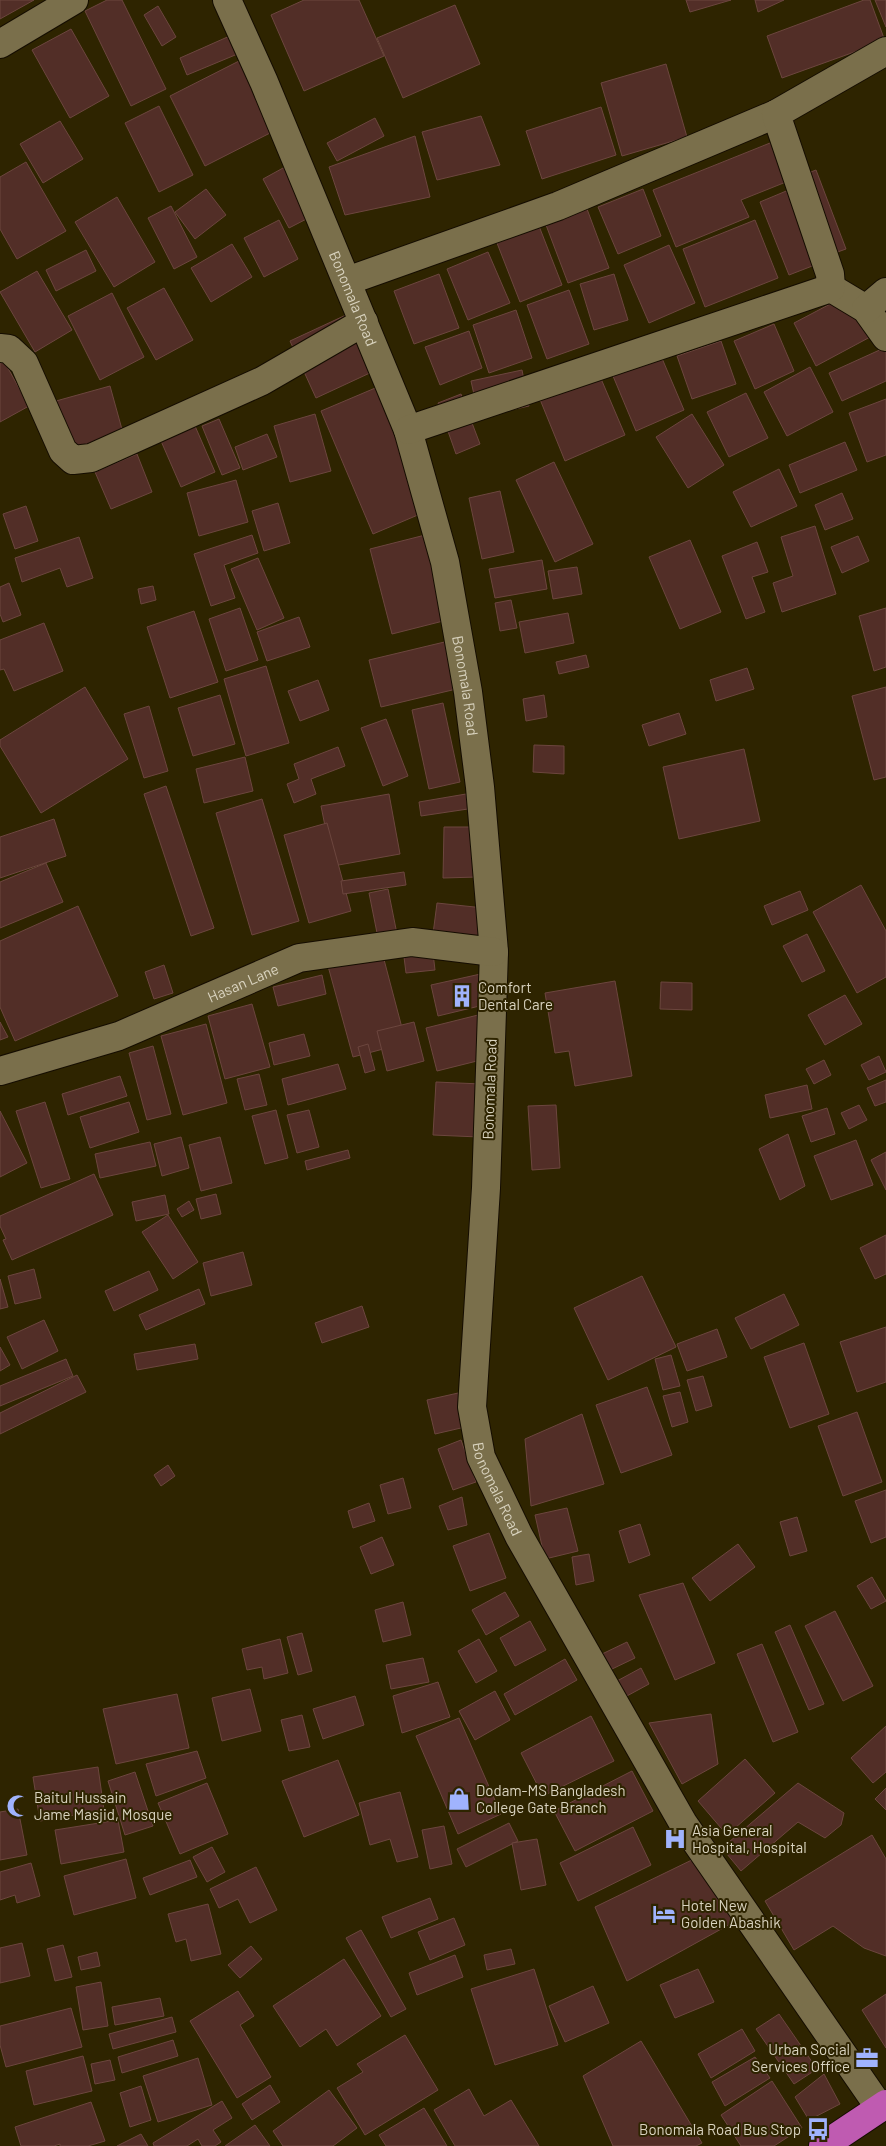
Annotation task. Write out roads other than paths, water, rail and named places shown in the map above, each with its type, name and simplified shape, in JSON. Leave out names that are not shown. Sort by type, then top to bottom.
[{"type":"highway","points":[[823,2146],[883,2106]]},
{"type":"street","points":[[0,44],[74,0]]},
{"type":"street","name":"Bonomala Road","points":[[227,0],[264,82],[408,430],[445,562],[468,692],[480,787],[494,952],[486,1188],[472,1407],[480,1457],[519,1536],[683,1823],[883,2106]]},
{"type":"street","points":[[347,281],[558,206],[776,114],[886,51]]},
{"type":"street","points":[[776,114],[830,274],[831,288]]},
{"type":"street","points":[[408,430],[831,288],[876,300],[886,337]]},
{"type":"street","points":[[0,348],[9,349],[24,363],[63,451],[74,460],[91,458],[262,381],[364,322]]},
{"type":"street","name":"Hasan Lane","points":[[0,1071],[119,1036],[299,958],[412,942],[494,952]]},
{"type":"place","name":"Comfort Dental Care","points":[[462,996]]},
{"type":"place","name":"Dodam-MS Bangladesh College Gate Branch","points":[[459,1799]]},
{"type":"place","name":"Baitul Hussain Jame Masjid, Mosque","points":[[18,1806]]},
{"type":"place","name":"Asia General Hospital, Hospital","points":[[675,1839]]},
{"type":"place","name":"Hotel New Golden Abashik","points":[[664,1914]]},
{"type":"place","name":"Urban Social Services Office","points":[[867,2058]]},
{"type":"place","name":"Bonomala Road Bus Stop","points":[[818,2129]]}]
